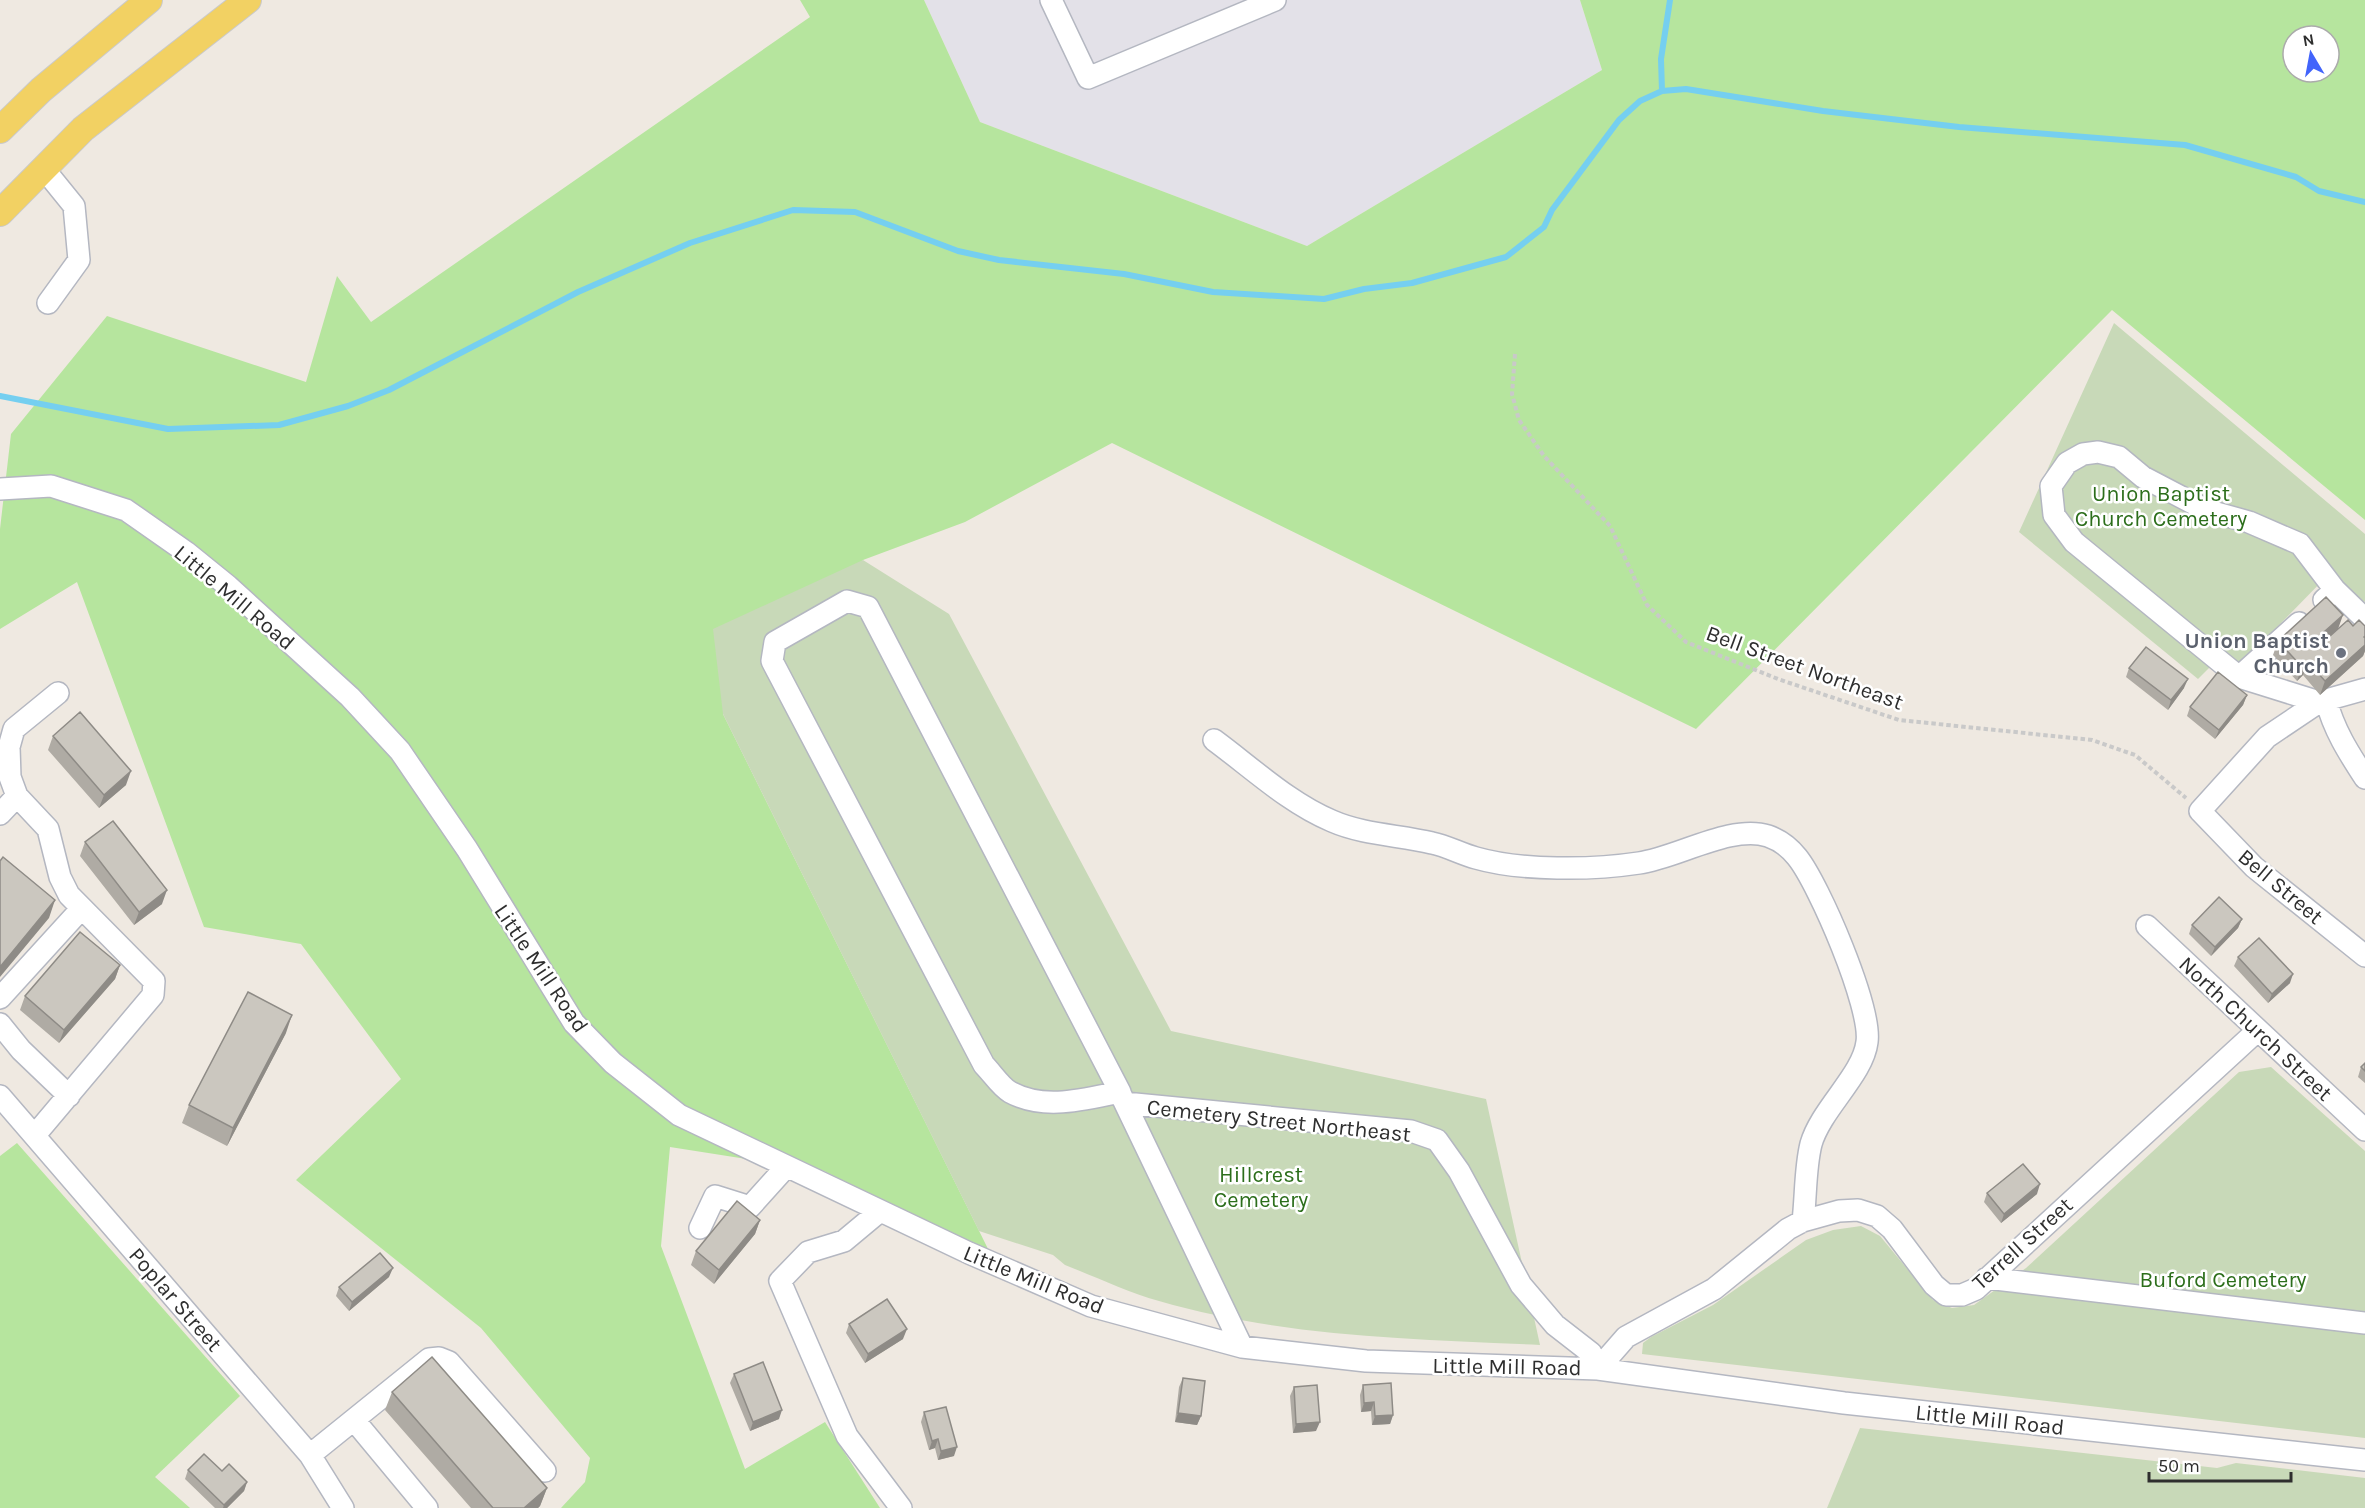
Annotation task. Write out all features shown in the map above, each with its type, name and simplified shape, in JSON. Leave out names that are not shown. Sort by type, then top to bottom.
[{"type":"main road","points":[[0,130],[41,90],[149,0]]},
{"type":"main road","points":[[0,213],[83,129],[248,0]]},
{"type":"street","points":[[1051,0],[1088,78],[1275,0]]},
{"type":"street","points":[[44,169],[74,206],[79,260],[48,303]]},
{"type":"street","points":[[2365,619],[2335,590],[2300,544],[2249,522],[2206,510],[2143,477],[2119,457],[2083,454],[2067,463],[2051,486],[2054,515],[2074,542],[2238,677],[2322,701],[2342,743],[2365,778]]},
{"type":"street","name":"Little Mill Road","points":[[0,489],[51,486],[126,510],[186,552],[228,586],[350,697],[400,750],[467,849],[574,1023],[613,1063],[680,1115],[969,1253],[1091,1306],[1242,1347],[1366,1361],[1598,1369],[1844,1403],[2365,1460]]},
{"type":"street","points":[[2238,677],[2335,590]]},
{"type":"street","name":"Cemetery Street Northeast","points":[[1122,1098],[868,607],[847,601],[775,642],[772,661],[984,1065],[1009,1092],[1036,1101],[1059,1102],[1122,1098],[1411,1131],[1437,1140],[1459,1171],[1521,1285],[1555,1325],[1591,1353],[1598,1369]]},
{"type":"street","points":[[2200,811],[2267,737],[2322,701],[2365,689]]},
{"type":"street","points":[[35,1135],[153,995],[154,981],[69,896],[60,877],[48,829],[17,796],[10,777],[9,747],[14,729],[58,693]]},
{"type":"street","points":[[1215,740],[1302,805],[1333,822],[1368,832],[1434,843],[1476,858],[1546,867],[1637,864],[1745,835],[1766,835],[1783,843],[1797,857],[1809,877],[1845,959],[1864,1008],[1867,1026],[1867,1042],[1861,1062],[1835,1098],[1811,1144],[1803,1221]]},
{"type":"street","points":[[0,814],[17,796]]},
{"type":"street","name":"Bell Street","points":[[2200,811],[2254,867],[2365,956]]},
{"type":"street","points":[[0,998],[82,908]]},
{"type":"street","name":"North Church Street","points":[[2147,926],[2365,1130]]},
{"type":"street","points":[[0,1024],[21,1050],[69,1096]]},
{"type":"street","name":"Terrell Street","points":[[1598,1369],[1626,1337],[1714,1288],[1788,1229],[1803,1221],[1839,1211],[1858,1210],[1877,1216],[1892,1229],[1934,1285],[1946,1295],[1962,1295],[1976,1288],[2257,1031]]},
{"type":"street","name":"Poplar Street","points":[[0,1096],[310,1455],[343,1508]]},
{"type":"street","points":[[1122,1098],[1242,1347]]},
{"type":"street","points":[[700,1227],[715,1196],[750,1207],[786,1167]]},
{"type":"street","points":[[880,1211],[844,1240],[808,1252],[780,1281],[847,1436],[902,1508]]},
{"type":"street","points":[[1987,1278],[2365,1323]]},
{"type":"street","points":[[310,1455],[429,1359],[440,1358],[449,1362],[545,1471]]},
{"type":"street","points":[[354,1419],[427,1508]]},
{"type":"path","name":"Bell Street Northeast","points":[[1515,354],[1512,394],[1519,420],[1544,456],[1610,526],[1647,605],[1686,642],[1778,679],[1899,720],[2092,740],[2134,755],[2200,811]]},
{"type":"shaded area","points":[[924,0],[1580,0],[1602,70],[1307,246],[980,122]]},
{"type":"green space","points":[[800,0],[924,0],[980,122],[1307,246],[1602,70],[1580,0],[2365,0],[2365,520],[2112,310],[1696,729],[1112,443],[965,522],[863,560],[723,714],[992,1257],[824,1171],[670,1147],[661,1246],[745,1469],[825,1422],[880,1508],[561,1508],[585,1482],[590,1458],[481,1328],[296,1180],[401,1079],[301,944],[204,927],[77,582],[0,629],[0,529],[11,434],[107,316],[306,382],[337,276],[371,322],[810,17]]},
{"type":"green space","name":"Union Baptist Church Cemetery","points":[[2114,323],[2365,534],[2365,601],[2362,605],[2329,574],[2240,665],[2223,654],[2198,679],[2019,532]]},
{"type":"green space","name":"Hillcrest Cemetery","points":[[863,560],[949,614],[1171,1031],[1486,1099],[1540,1345],[1348,1334],[1253,1322],[1206,1313],[1135,1293],[1065,1265],[1053,1255],[979,1231],[723,714],[713,629]]},
{"type":"green space","name":"Buford Cemetery","points":[[2271,1067],[2365,1151],[2365,1438],[1642,1354],[1643,1343],[1651,1337],[1713,1305],[1806,1240],[1833,1230],[1861,1226],[1880,1236],[1933,1300],[1952,1308],[1974,1305],[2026,1268],[2239,1072]]},
{"type":"green space","points":[[17,1143],[240,1396],[155,1477],[190,1508],[0,1508],[0,1156]]},
{"type":"green space","points":[[1860,1428],[2217,1468],[2236,1463],[2365,1478],[2365,1508],[1827,1508]]},
{"type":"building","name":"Union Baptist Church","points":[[2326,597],[2343,615],[2315,640],[2320,645],[2348,620],[2353,626],[2359,620],[2365,626],[2365,645],[2325,681],[2308,662],[2302,667],[2278,641]]},
{"type":"building","points":[[2146,647],[2188,679],[2171,700],[2129,668]]},
{"type":"building","points":[[2218,672],[2247,695],[2219,730],[2190,707]]},
{"type":"building","points":[[80,712],[131,771],[104,795],[53,736]]},
{"type":"building","points":[[113,821],[167,890],[139,912],[85,842]]},
{"type":"building","points":[[3,857],[55,900],[0,967],[0,861]]},
{"type":"building","points":[[2219,897],[2242,919],[2215,947],[2192,925]]},
{"type":"building","points":[[80,932],[120,965],[64,1030],[25,996]]},
{"type":"building","points":[[2259,938],[2293,974],[2272,994],[2238,957]]},
{"type":"building","points":[[248,992],[292,1015],[233,1128],[189,1105]]},
{"type":"building","points":[[2023,1164],[2040,1184],[2004,1214],[1987,1193]]},
{"type":"building","points":[[737,1201],[760,1220],[719,1270],[696,1251]]},
{"type":"building","points":[[380,1253],[393,1268],[352,1302],[339,1287]]},
{"type":"building","points":[[887,1299],[907,1329],[868,1354],[849,1324]]},
{"type":"building","points":[[432,1357],[547,1488],[524,1508],[493,1508],[392,1392]]},
{"type":"building","points":[[763,1362],[782,1410],[753,1422],[734,1374]]},
{"type":"building","points":[[1183,1378],[1205,1381],[1201,1416],[1178,1413]]},
{"type":"building","points":[[1391,1383],[1393,1415],[1375,1416],[1374,1402],[1364,1403],[1363,1385]]},
{"type":"building","points":[[1317,1385],[1320,1422],[1296,1424],[1294,1387]]},
{"type":"building","points":[[946,1407],[957,1447],[941,1451],[938,1439],[932,1441],[924,1412]]},
{"type":"building","points":[[204,1454],[222,1471],[229,1464],[247,1482],[224,1505],[188,1470]]},
{"type":"waterway","points":[[1662,91],[1661,59],[1670,0]]},
{"type":"waterway","points":[[0,396],[168,429],[279,425],[348,406],[389,390],[578,292],[690,243],[793,210],[855,212],[958,251],[999,260],[1124,274],[1213,292],[1324,299],[1364,289],[1412,283],[1506,257],[1544,227],[1552,210],[1619,120],[1640,101],[1662,91],[1686,89],[1823,111],[1959,127],[2185,145],[2296,177],[2319,191],[2365,202]]},
{"type":"place","name":"Union Baptist Church","points":[[2341,653]]}]
